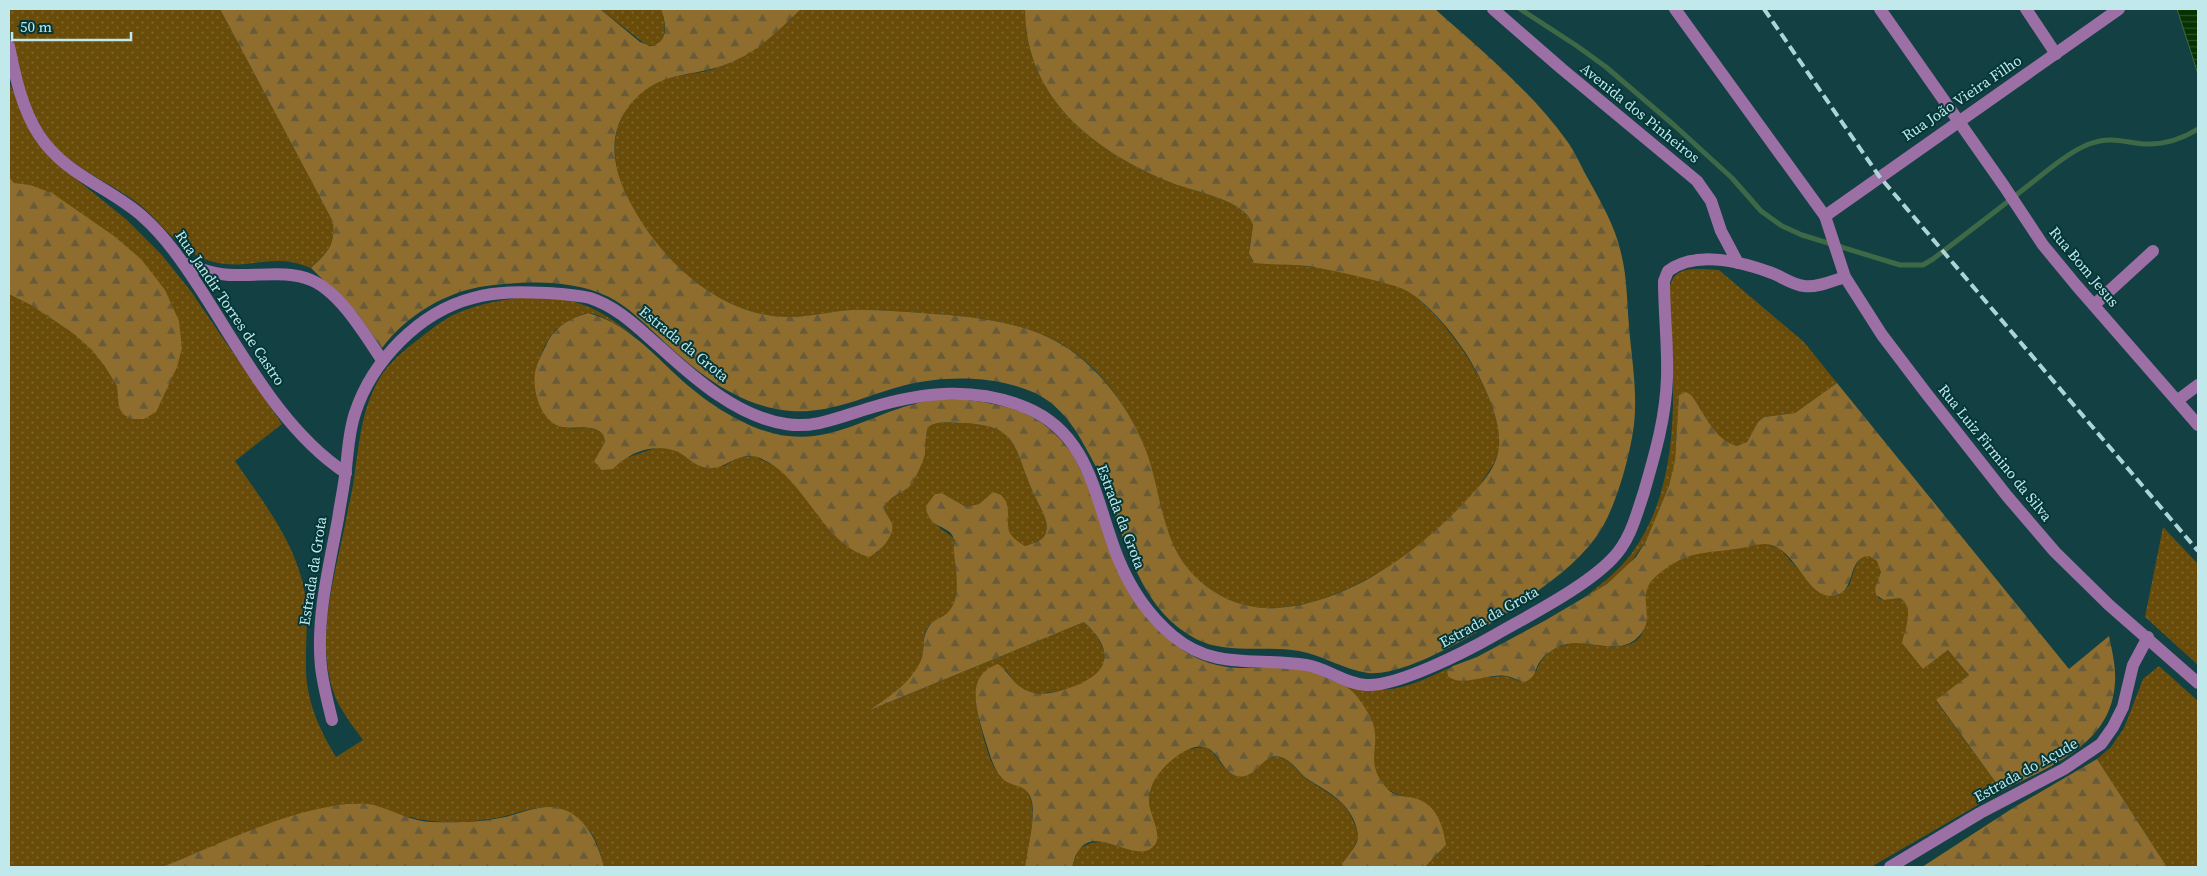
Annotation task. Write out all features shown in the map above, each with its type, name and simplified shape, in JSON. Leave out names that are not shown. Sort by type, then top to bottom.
[{"type":"street","name":"Avenida dos Pinheiros","points":[[1493,9],[1697,181],[1711,201],[1721,231],[1738,263]]},
{"type":"street","name":"Rua Luiz Firmino da Silva","points":[[1675,9],[1826,219],[1843,272],[1898,356],[2007,496],[2082,580],[2198,683]]},
{"type":"street","name":"Rua Bom Jesus","points":[[1880,9],[2060,267],[2198,425]]},
{"type":"street","points":[[2026,9],[2056,54]]},
{"type":"street","name":"Rua João Vieira Filho","points":[[1826,219],[1958,120],[2056,54],[2101,14],[2119,9]]},
{"type":"street","name":"Rua Jandir Torres de Castro","points":[[9,46],[20,93],[39,135],[55,155],[78,174],[141,215],[156,229],[183,263],[283,413],[323,456],[346,473]]},
{"type":"street","points":[[2094,305],[2153,251]]},
{"type":"street","name":"Estrada da Grota","points":[[332,720],[321,670],[321,618],[346,473],[350,428],[357,407],[382,360],[409,334],[453,304],[491,294],[522,292],[590,298],[633,322],[675,361],[716,393],[764,419],[789,425],[809,425],[906,399],[949,392],[986,396],[1025,407],[1059,428],[1075,449],[1096,490],[1109,533],[1129,582],[1138,598],[1159,623],[1178,640],[1198,652],[1215,659],[1311,666],[1356,683],[1377,684],[1431,667],[1489,639],[1584,581],[1610,561],[1619,550],[1634,523],[1657,450],[1662,425],[1667,374],[1664,277],[1672,269],[1690,262],[1712,260],[1738,263]]},
{"type":"street","points":[[183,263],[220,274],[288,276],[310,279],[324,287],[348,312],[382,360]]},
{"type":"street","points":[[1738,263],[1770,272],[1805,286],[1843,272]]},
{"type":"street","points":[[2178,400],[2198,385]]},
{"type":"street","name":"Estrada do Açude","points":[[1890,867],[1980,813],[2064,769],[2102,744],[2123,706],[2134,665],[2148,637]]},
{"type":"shaded area","points":[[9,9],[220,9],[333,222],[333,237],[326,253],[311,268],[284,261],[227,264],[202,258],[183,246],[140,205],[73,162],[52,142],[32,108],[17,67]]},
{"type":"shaded area","points":[[600,9],[661,9],[665,28],[662,40],[659,44],[653,46],[645,44]]},
{"type":"shaded area","points":[[801,9],[1025,9],[1028,41],[1037,70],[1051,95],[1070,118],[1092,138],[1144,170],[1172,183],[1218,198],[1240,209],[1248,216],[1253,225],[1249,250],[1252,261],[1287,264],[1368,277],[1409,292],[1424,304],[1456,341],[1471,363],[1494,410],[1499,432],[1499,451],[1482,482],[1468,500],[1432,535],[1412,551],[1368,579],[1346,590],[1310,603],[1271,608],[1248,606],[1219,595],[1206,586],[1184,563],[1175,550],[1169,536],[1149,460],[1139,435],[1124,407],[1095,370],[1071,350],[1055,340],[1000,322],[943,315],[862,310],[798,317],[763,315],[738,307],[714,295],[692,279],[672,260],[638,218],[621,183],[615,159],[616,135],[619,124],[632,102],[656,83],[679,76],[703,72],[729,63],[767,39]]},
{"type":"shaded area","points":[[2177,9],[2198,9],[2198,74]]},
{"type":"shaded area","points":[[9,82],[21,109],[60,166],[127,220],[161,254],[190,290],[282,424],[235,461],[274,518],[297,564],[306,603],[306,671],[309,694],[320,727],[336,757],[363,740],[338,703],[330,682],[326,636],[332,588],[364,417],[378,381],[402,353],[451,316],[481,305],[515,298],[532,297],[565,300],[596,310],[636,337],[606,319],[586,313],[556,329],[540,357],[536,374],[536,391],[541,407],[550,419],[562,427],[588,428],[600,431],[605,442],[594,461],[623,459],[658,447],[667,447],[700,466],[724,466],[739,457],[754,456],[777,467],[877,553],[892,525],[884,509],[888,501],[906,488],[917,471],[925,453],[928,427],[944,422],[981,425],[995,428],[1005,434],[1012,442],[1045,517],[1047,527],[1045,535],[1038,541],[1025,546],[1015,540],[1008,531],[1005,501],[993,492],[979,504],[966,507],[942,493],[935,494],[937,526],[954,538],[957,577],[956,597],[953,606],[947,613],[927,629],[924,636],[922,656],[915,672],[909,680],[873,709],[1084,622],[1088,626],[1103,648],[1105,660],[1100,672],[1083,683],[1072,688],[1049,693],[1031,692],[1019,686],[1006,670],[982,673],[977,687],[976,698],[979,718],[994,767],[1008,781],[1026,789],[1030,798],[1033,817],[1025,867],[604,867],[595,839],[585,825],[570,815],[545,807],[501,817],[467,822],[432,821],[410,817],[253,830],[162,867],[9,867]]},
{"type":"shaded area","points":[[1690,269],[1719,270],[1804,342],[1837,383],[1795,413],[1764,417],[1758,422],[1747,442],[1737,446],[1723,440],[1718,435],[1693,400],[1684,393],[1679,395],[1675,461],[1669,486],[1646,541],[1627,567],[1607,584],[1584,598],[1613,574],[1629,557],[1647,528],[1660,496],[1668,463],[1672,429],[1673,394],[1669,291],[1673,279],[1680,272]]},
{"type":"shaded area","points":[[2163,527],[2198,564],[2198,665],[2145,617]]},
{"type":"shaded area","points":[[1758,544],[1768,544],[1780,549],[1812,585],[1839,595],[1848,587],[1859,560],[1868,556],[1876,559],[1881,570],[1875,588],[1878,598],[1884,600],[1900,598],[1906,603],[1923,669],[1948,650],[1969,675],[1936,701],[2002,791],[1871,867],[1726,867],[1708,865],[1697,867],[1425,867],[1446,845],[1416,799],[1399,795],[1381,782],[1374,767],[1373,730],[1368,715],[1355,695],[1344,685],[1372,690],[1398,688],[1423,680],[1449,668],[1447,671],[1455,680],[1505,676],[1519,681],[1536,672],[1546,656],[1551,651],[1560,647],[1569,644],[1622,646],[1634,642],[1641,636],[1644,628],[1646,618],[1645,598],[1649,583],[1668,565],[1684,557],[1701,552],[1736,549]]},
{"type":"shaded area","points":[[2159,666],[2198,701],[2198,867],[2167,867],[2097,759],[2111,747],[2124,728],[2143,679]]},
{"type":"shaded area","points":[[1205,747],[1214,754],[1224,768],[1238,776],[1248,774],[1272,757],[1283,758],[1291,763],[1304,777],[1341,802],[1350,815],[1358,834],[1356,844],[1342,864],[1343,867],[1072,867],[1079,848],[1091,843],[1100,842],[1154,847],[1156,836],[1149,802],[1152,786],[1156,778],[1167,763],[1181,752]]},
{"type":"green space","points":[[220,9],[600,9],[640,42],[650,46],[661,41],[664,36],[665,26],[661,9],[801,9],[771,37],[747,54],[722,66],[665,80],[639,95],[627,109],[617,129],[615,140],[614,151],[618,173],[638,217],[654,239],[671,260],[713,294],[737,306],[763,314],[797,317],[844,311],[879,310],[963,316],[1023,328],[1060,344],[1088,364],[1108,385],[1133,422],[1149,459],[1169,534],[1184,564],[1208,588],[1222,596],[1254,607],[1271,608],[1298,605],[1325,598],[1351,588],[1400,559],[1444,523],[1479,487],[1489,474],[1496,460],[1499,441],[1498,428],[1490,401],[1478,374],[1465,352],[1429,308],[1412,294],[1394,286],[1325,269],[1300,265],[1254,263],[1249,253],[1253,225],[1248,216],[1240,209],[1218,198],[1172,183],[1144,170],[1092,138],[1070,118],[1051,95],[1037,70],[1028,41],[1025,9],[1435,9],[1522,88],[1553,123],[1575,154],[1615,233],[1626,280],[1635,399],[1632,439],[1623,476],[1611,511],[1596,537],[1579,557],[1560,574],[1504,615],[1467,638],[1425,659],[1385,672],[1368,673],[1350,669],[1299,651],[1221,647],[1208,644],[1196,639],[1177,626],[1161,611],[1138,574],[1101,477],[1079,436],[1060,411],[1048,401],[1020,387],[986,380],[935,380],[902,386],[820,410],[791,411],[772,408],[753,403],[718,385],[687,362],[635,315],[609,297],[580,287],[549,283],[517,283],[486,286],[456,294],[415,315],[382,348],[357,313],[311,268],[329,248],[333,237],[333,222]]},
{"type":"green space","points":[[9,177],[14,183],[30,185],[52,193],[114,236],[141,259],[165,290],[179,321],[182,348],[177,367],[156,412],[144,419],[132,419],[124,415],[119,408],[117,386],[92,350],[73,333],[31,305],[9,294]]},
{"type":"green space","points":[[588,313],[613,323],[635,337],[685,383],[712,404],[742,421],[773,433],[805,437],[822,435],[854,426],[918,403],[946,399],[974,401],[1006,407],[1029,415],[1039,421],[1065,444],[1073,455],[1159,630],[1186,652],[1209,663],[1238,668],[1283,667],[1304,669],[1349,689],[1362,703],[1373,723],[1375,735],[1374,762],[1379,777],[1390,791],[1422,801],[1433,810],[1443,830],[1446,845],[1425,867],[1343,867],[1342,864],[1357,842],[1358,834],[1352,815],[1330,793],[1305,777],[1292,764],[1280,757],[1268,759],[1249,775],[1237,776],[1225,768],[1211,750],[1204,747],[1196,747],[1185,751],[1166,765],[1152,785],[1149,806],[1157,831],[1156,842],[1153,847],[1145,851],[1136,851],[1095,841],[1086,843],[1079,850],[1072,867],[1025,867],[1031,831],[1032,803],[1025,789],[1005,781],[993,764],[978,716],[976,705],[977,685],[980,676],[987,669],[998,664],[1023,689],[1037,693],[1061,690],[1091,678],[1104,663],[1104,654],[1102,644],[1084,622],[870,710],[885,700],[912,676],[921,660],[929,626],[947,613],[955,600],[957,584],[954,539],[952,534],[934,523],[927,514],[926,506],[935,494],[942,493],[966,507],[979,504],[993,492],[1001,495],[1006,501],[1009,531],[1017,540],[1025,546],[1038,541],[1045,535],[1047,527],[1045,517],[1012,442],[1005,434],[995,428],[981,425],[944,422],[928,427],[925,454],[916,476],[909,487],[893,497],[884,509],[892,524],[889,539],[877,552],[869,557],[853,550],[840,540],[782,472],[757,457],[748,456],[725,465],[709,468],[697,465],[678,452],[660,448],[643,450],[619,463],[613,469],[601,470],[594,461],[605,442],[600,431],[588,428],[562,427],[549,420],[540,406],[534,381],[536,369],[551,335],[565,323]]},
{"type":"green space","points":[[1837,383],[2069,669],[2109,636],[2115,676],[2111,704],[2103,722],[2091,738],[2075,751],[2002,791],[1936,700],[1969,675],[1948,650],[1923,669],[1902,643],[1908,619],[1905,602],[1900,598],[1884,600],[1876,595],[1875,588],[1881,572],[1877,561],[1869,556],[1862,558],[1857,563],[1845,590],[1831,596],[1822,594],[1814,588],[1784,553],[1775,547],[1765,544],[1689,556],[1661,572],[1649,584],[1646,596],[1647,620],[1642,632],[1630,643],[1622,646],[1576,643],[1561,646],[1544,656],[1532,677],[1525,682],[1506,676],[1460,681],[1448,676],[1447,670],[1453,666],[1477,657],[1546,620],[1607,584],[1636,557],[1646,541],[1669,486],[1675,460],[1679,395],[1686,392],[1691,395],[1716,432],[1729,443],[1737,446],[1747,442],[1758,422],[1764,417],[1795,413]]},
{"type":"green space","points":[[2097,759],[2167,867],[1922,867],[2013,808]]},
{"type":"green space","points":[[347,804],[374,805],[417,820],[441,822],[487,820],[546,807],[558,808],[569,812],[586,826],[597,845],[604,867],[162,867],[276,821],[323,808]]},
{"type":"waterway","points":[[1520,9],[1606,67],[1732,178],[1761,211],[1782,226],[1802,235],[1900,265],[1923,265],[1933,259],[2053,166],[2080,148],[2104,140],[2144,144],[2166,142],[2186,136],[2198,129]]},
{"type":"railway","points":[[1764,9],[1879,176],[2198,551]]}]
